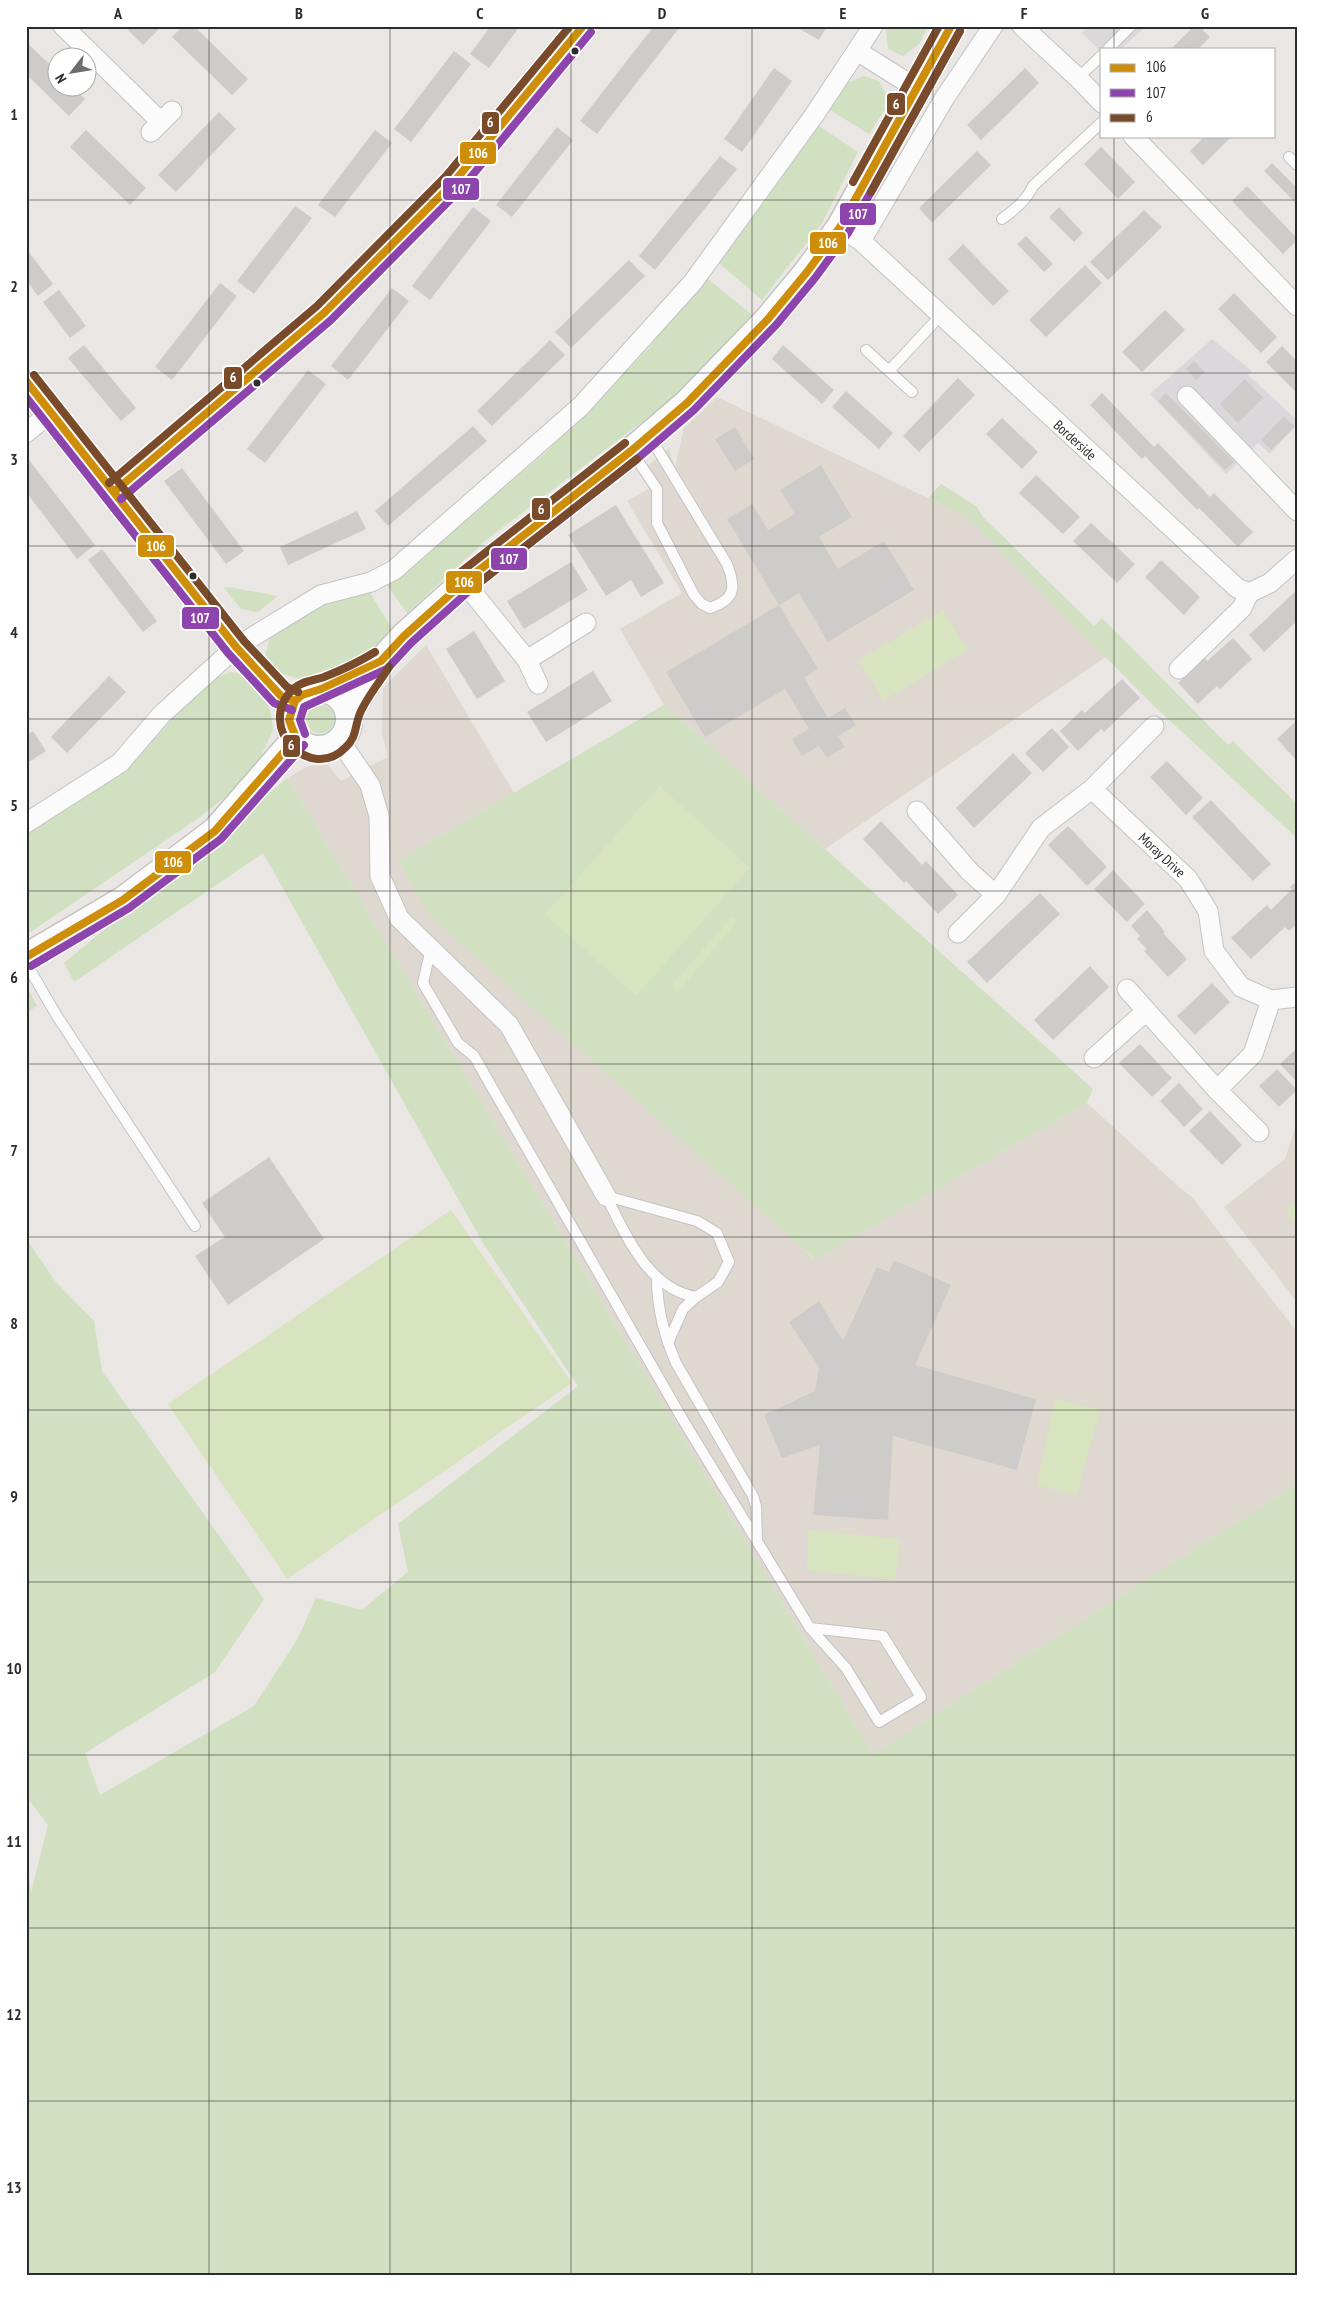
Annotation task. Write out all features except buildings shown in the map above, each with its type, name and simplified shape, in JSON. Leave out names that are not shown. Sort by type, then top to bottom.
[{"type":"street","points":[[63,26],[161,122]]},
{"type":"street","points":[[114,491],[324,313],[453,183],[583,26]]},
{"type":"street","points":[[26,823],[120,763],[161,715],[236,647],[320,595],[371,582],[394,570],[581,406],[693,282],[815,114],[873,26]]},
{"type":"street","points":[[850,234],[916,88],[951,26]]},
{"type":"street","points":[[349,713],[381,661],[404,636],[464,582],[640,444],[687,403],[768,319],[807,272],[850,234],[944,100],[993,26]]},
{"type":"street","points":[[1022,26],[1078,78],[1100,102]]},
{"type":"street","points":[[857,51],[916,88]]},
{"type":"street","points":[[1135,138],[1295,300]]},
{"type":"street","name":"Borderside","points":[[850,234],[941,315],[1237,588],[1249,593]]},
{"type":"street","points":[[26,381],[236,647],[281,696],[295,702]]},
{"type":"street","points":[[1187,396],[1297,511]]},
{"type":"street","points":[[26,433],[50,413]]},
{"type":"street","points":[[1179,669],[1242,608],[1249,593],[1270,583],[1297,559]]},
{"type":"street","points":[[464,582],[527,660],[538,684]]},
{"type":"street","points":[[527,660],[586,623]]},
{"type":"street","points":[[321,689],[339,696],[349,713],[349,723],[340,741],[323,749],[313,748],[296,738],[290,720],[295,702],[302,695],[321,689],[381,661]]},
{"type":"street","points":[[958,933],[996,895],[1041,828],[1092,789],[1154,726]]},
{"type":"street","points":[[26,957],[123,900],[215,831],[296,738]]},
{"type":"street","points":[[340,741],[370,785],[379,816],[380,876],[399,918],[509,1024],[606,1196]]},
{"type":"street","name":"Moray Drive","points":[[1092,789],[1188,879],[1208,911],[1214,951],[1241,987],[1271,1000]]},
{"type":"street","points":[[917,811],[970,872],[996,895]]},
{"type":"street","points":[[1127,989],[1217,1090],[1259,1132]]},
{"type":"street","points":[[1217,1090],[1253,1054],[1271,1000],[1297,997]]},
{"type":"street","points":[[1094,1058],[1146,1011]]},
{"type":"lane","points":[[1109,48],[1131,26]]},
{"type":"lane","points":[[1078,78],[1100,57]]},
{"type":"lane","points":[[1002,219],[1020,206],[1028,197],[1033,186],[1100,124]]},
{"type":"lane","points":[[1289,157],[1297,165]]},
{"type":"lane","points":[[889,371],[941,315]]},
{"type":"lane","points":[[866,350],[912,392]]},
{"type":"lane","points":[[640,444],[727,564],[734,581],[732,592],[721,604],[710,608],[702,604],[694,595],[657,523],[657,489],[640,444]]},
{"type":"lane","points":[[431,948],[423,983],[458,1043],[474,1056],[683,1420],[810,1628],[846,1668],[878,1722],[921,1697],[883,1636],[810,1628]]},
{"type":"lane","points":[[26,963],[57,1016],[195,1226]]},
{"type":"lane","points":[[606,1196],[629,1241],[658,1279],[682,1294],[696,1296]]},
{"type":"lane","points":[[606,1196],[697,1221],[717,1233],[729,1262],[718,1282],[696,1296],[683,1309],[668,1343]]},
{"type":"lane","points":[[658,1279],[657,1300],[668,1343],[676,1363],[753,1496],[756,1506],[757,1542]]},
{"type":"shaded area","points":[[1089,26],[1146,26],[1122,48],[1100,48],[1100,51],[1082,33]]},
{"type":"shaded area","points":[[1212,339],[1252,371],[1248,375],[1297,420],[1297,424],[1270,454],[1258,443],[1226,474],[1150,394]]},
{"type":"shaded area","points":[[717,397],[967,517],[1107,656],[825,849],[664,705],[620,629],[682,593],[627,501],[654,486],[657,479],[650,471],[643,469],[669,449],[675,467],[684,428]]},
{"type":"shaded area","points":[[426,645],[514,793],[399,860],[814,1259],[1087,1103],[1192,1197],[1297,1332],[1297,1484],[873,1754],[287,778],[308,766],[328,765],[341,781],[388,757],[382,733],[383,688]]},
{"type":"shaded area","points":[[1297,1123],[1297,1302],[1224,1207],[1285,1159]]},
{"type":"green space","points":[[889,26],[928,26],[919,44],[903,56],[888,49],[886,31]]},
{"type":"green space","points":[[864,76],[879,81],[890,102],[869,134],[830,110],[846,83]]},
{"type":"green space","points":[[819,126],[858,152],[822,223],[762,300],[719,263]]},
{"type":"green space","points":[[707,278],[752,315],[680,393],[486,540],[407,613],[387,585],[546,452],[646,351]]},
{"type":"green space","points":[[941,484],[976,506],[983,517],[1094,626],[1102,618],[1228,745],[1233,741],[1297,804],[1297,838],[1153,705],[967,517],[928,498]]},
{"type":"green space","points":[[229,587],[278,596],[258,612],[241,609],[224,588]]},
{"type":"green space","points":[[370,593],[394,632],[369,655],[335,672],[300,679],[274,671],[265,656],[270,637],[299,615],[326,603]]},
{"type":"green space","points":[[943,610],[967,650],[883,701],[859,660]]},
{"type":"green space","points":[[231,672],[245,675],[269,704],[273,730],[252,775],[200,817],[26,935],[26,834],[126,771],[174,717],[214,679]]},
{"type":"green space","points":[[320,705],[330,709],[334,719],[330,729],[320,733],[310,729],[306,719],[310,709]]},
{"type":"green space","points":[[664,705],[1093,1089],[1087,1103],[815,1259],[428,914],[399,860]]},
{"type":"green space","points":[[287,778],[873,1754],[1297,1484],[1297,2275],[26,2275],[26,1850],[31,1893],[48,1825],[26,1796],[26,1238],[55,1281],[94,1321],[102,1371],[264,1599],[215,1672],[85,1753],[100,1795],[254,1706],[297,1640],[316,1598],[362,1610],[408,1572],[398,1524],[578,1386],[483,1243],[263,853],[74,982],[64,963]]},
{"type":"green space","points":[[660,786],[750,868],[636,996],[545,914]]},
{"type":"green space","points":[[731,917],[737,922],[678,992],[671,986]]},
{"type":"green space","points":[[26,985],[37,1006],[26,1013]]},
{"type":"green space","points":[[1297,1202],[1297,1224],[1286,1210]]},
{"type":"green space","points":[[451,1210],[572,1383],[287,1579],[168,1404]]},
{"type":"green space","points":[[1055,1399],[1100,1409],[1077,1495],[1037,1485]]},
{"type":"green space","points":[[808,1530],[900,1539],[895,1580],[807,1570]]},
{"type":"transit line","name":"6","points":[[109,483],[317,306],[446,176],[570,26]]},
{"type":"transit line","name":"106","points":[[115,491],[324,313],[453,183],[583,26]]},
{"type":"transit line","name":"6","points":[[853,182],[939,26]]},
{"type":"transit line","name":"106","points":[[296,738],[289,720],[295,701],[302,695],[321,689],[381,661],[404,636],[464,582],[631,451],[687,403],[768,319],[807,272],[840,227],[951,26]]},
{"type":"transit line","name":"107","points":[[305,734],[300,720],[304,707],[387,669],[411,643],[470,590],[637,459],[694,410],[776,325],[815,278],[848,233],[960,31]]},
{"type":"transit line","name":"6","points":[[871,192],[960,31]]},
{"type":"transit line","name":"107","points":[[121,499],[331,320],[461,189],[591,32]]},
{"type":"transit line","name":"6","points":[[34,375],[244,641],[287,687],[298,692]]},
{"type":"transit line","name":"106","points":[[26,381],[236,647],[281,696],[295,701]]},
{"type":"transit line","name":"107","points":[[26,397],[228,653],[274,703],[292,710]]},
{"type":"transit line","name":"6","points":[[457,575],[625,443]]},
{"type":"transit line","name":"6","points":[[470,590],[637,459]]},
{"type":"transit line","name":"6","points":[[375,652],[344,669],[303,683],[293,689],[283,704],[280,719],[283,734],[292,746],[304,755],[317,759],[332,757],[346,747],[353,736],[365,704],[389,667]]},
{"type":"transit line","name":"106","points":[[26,957],[123,900],[215,831],[296,738]]},
{"type":"transit line","name":"107","points":[[31,966],[129,908],[221,839],[304,745]]}]
